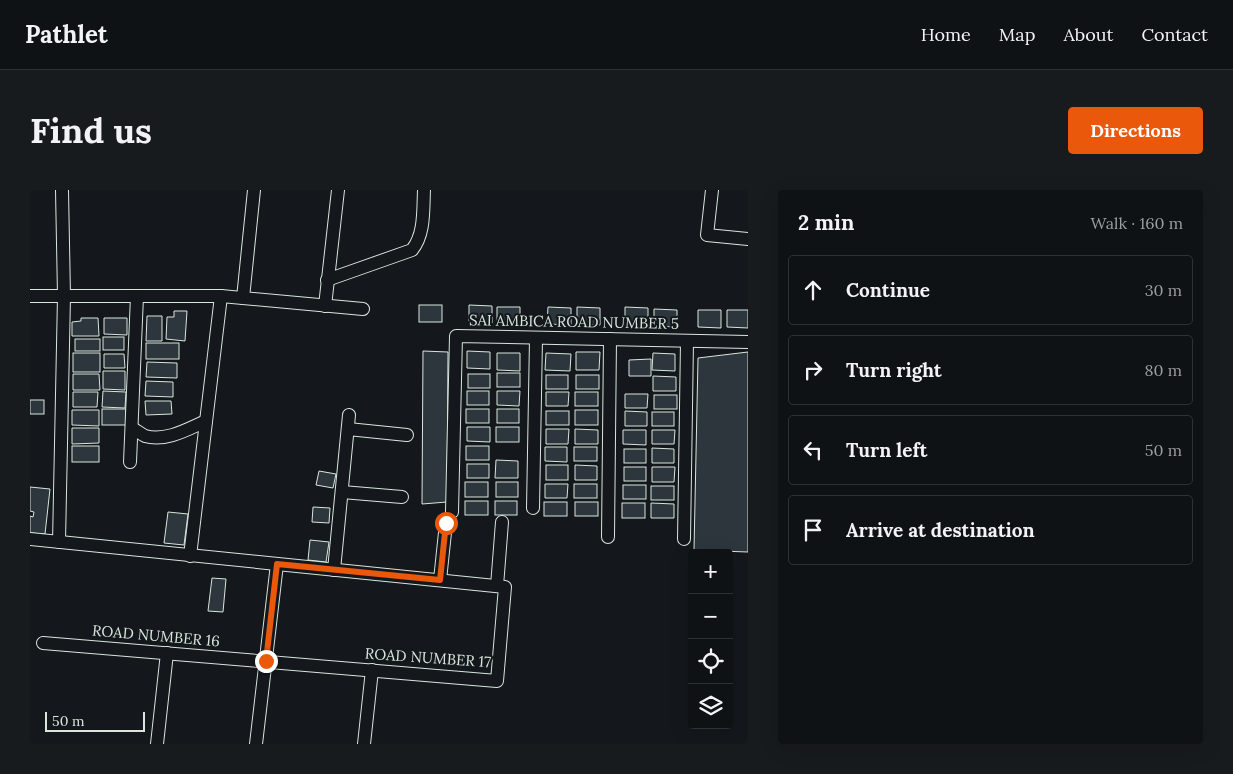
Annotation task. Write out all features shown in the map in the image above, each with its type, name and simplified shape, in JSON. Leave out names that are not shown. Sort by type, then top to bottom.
[{"type":"street","points":[[59,542],[64,296],[62,190]]},
{"type":"street","points":[[243,298],[254,190]]},
{"type":"street","points":[[325,306],[338,190]]},
{"type":"street","points":[[328,280],[412,250],[417,244],[421,230],[424,190]]},
{"type":"street","points":[[712,190],[707,234],[748,239]]},
{"type":"street","points":[[30,296],[221,296],[364,309]]},
{"type":"street","points":[[130,462],[137,296]]},
{"type":"street","points":[[190,556],[221,296]]},
{"type":"street","name":"SAI AMBICA ROAD NUMBER 5","points":[[440,580],[449,517],[456,336],[748,342]]},
{"type":"street","points":[[534,508],[536,338]]},
{"type":"street","points":[[608,537],[610,339]]},
{"type":"street","points":[[684,539],[687,341]]},
{"type":"street","points":[[334,570],[349,415]]},
{"type":"street","points":[[132,428],[145,436],[161,438],[178,434],[206,421]]},
{"type":"street","points":[[348,429],[407,435]]},
{"type":"street","points":[[342,492],[402,497]]},
{"type":"street","points":[[30,539],[501,586],[502,522]]},
{"type":"street","points":[[256,744],[277,564]]},
{"type":"street","name":"ROAD NUMBER 17","points":[[266,661],[497,681],[501,586]]},
{"type":"street","name":"ROAD NUMBER 16","points":[[43,643],[266,661]]},
{"type":"street","points":[[157,744],[167,653]]},
{"type":"street","points":[[364,744],[372,670]]},
{"type":"building","points":[[419,305],[442,305],[442,322],[419,322]]},
{"type":"building","points":[[469,305],[492,306],[492,323],[469,323]]},
{"type":"building","points":[[497,307],[520,307],[520,325],[497,324]]},
{"type":"building","points":[[548,307],[571,308],[571,325],[547,324]]},
{"type":"building","points":[[577,307],[600,308],[600,325],[577,324]]},
{"type":"building","points":[[625,307],[648,308],[648,325],[625,325]]},
{"type":"building","points":[[654,309],[677,310],[677,327],[654,326]]},
{"type":"building","points":[[698,310],[721,310],[721,328],[698,327]]},
{"type":"building","points":[[727,310],[748,310],[748,328],[727,327]]},
{"type":"building","points":[[174,311],[187,311],[185,341],[166,339],[167,317],[174,317]]},
{"type":"building","points":[[147,316],[162,316],[162,341],[146,341]]},
{"type":"building","points":[[81,318],[98,318],[99,336],[72,336],[72,322],[81,321]]},
{"type":"building","points":[[104,318],[127,318],[127,335],[104,334]]},
{"type":"building","points":[[103,337],[124,337],[124,350],[103,350]]},
{"type":"building","points":[[75,339],[100,339],[100,351],[75,351]]},
{"type":"building","points":[[146,343],[179,343],[179,359],[146,359]]},
{"type":"building","points":[[423,351],[448,352],[447,502],[422,504]]},
{"type":"building","points":[[467,351],[490,352],[490,369],[467,368]]},
{"type":"building","points":[[576,352],[600,352],[599,370],[576,370]]},
{"type":"building","points":[[748,352],[748,552],[733,551],[733,549],[694,549],[698,358]]},
{"type":"building","points":[[73,353],[100,353],[100,372],[73,372]]},
{"type":"building","points":[[497,353],[520,353],[520,371],[497,370]]},
{"type":"building","points":[[546,353],[571,354],[570,371],[545,370]]},
{"type":"building","points":[[653,353],[675,354],[675,371],[652,370]]},
{"type":"building","points":[[104,354],[124,354],[125,368],[104,368]]},
{"type":"building","points":[[651,359],[651,376],[629,376],[629,360]]},
{"type":"building","points":[[147,362],[177,363],[177,378],[146,377]]},
{"type":"building","points":[[103,371],[125,371],[125,390],[103,389]]},
{"type":"building","points":[[497,373],[520,373],[520,387],[497,387]]},
{"type":"building","points":[[73,374],[99,374],[100,390],[73,390]]},
{"type":"building","points":[[468,374],[490,374],[490,388],[468,388]]},
{"type":"building","points":[[546,375],[568,375],[568,389],[546,389]]},
{"type":"building","points":[[576,375],[599,375],[599,389],[576,389]]},
{"type":"building","points":[[653,376],[676,377],[676,391],[653,391]]},
{"type":"building","points":[[146,381],[173,382],[173,397],[145,396]]},
{"type":"building","points":[[103,391],[126,392],[125,408],[102,407]]},
{"type":"building","points":[[467,391],[489,391],[489,405],[467,405]]},
{"type":"building","points":[[497,391],[520,391],[519,406],[497,405]]},
{"type":"building","points":[[73,392],[98,392],[97,407],[73,407]]},
{"type":"building","points":[[546,392],[569,392],[568,406],[546,406]]},
{"type":"building","points":[[575,392],[598,392],[598,406],[575,406]]},
{"type":"building","points":[[625,394],[648,394],[647,408],[625,408]]},
{"type":"building","points":[[654,395],[677,395],[677,409],[654,409]]},
{"type":"building","points":[[30,400],[44,400],[44,414],[30,414]]},
{"type":"building","points":[[145,401],[171,401],[172,414],[146,415]]},
{"type":"building","points":[[102,409],[126,409],[126,425],[102,425]]},
{"type":"building","points":[[466,409],[489,409],[489,423],[466,423]]},
{"type":"building","points":[[497,409],[519,409],[519,423],[497,423]]},
{"type":"building","points":[[72,410],[99,410],[99,426],[72,425]]},
{"type":"building","points":[[575,410],[598,410],[598,425],[575,425]]},
{"type":"building","points":[[546,411],[569,411],[569,425],[546,425]]},
{"type":"building","points":[[625,411],[647,412],[647,426],[625,426]]},
{"type":"building","points":[[652,412],[674,412],[674,426],[652,426]]},
{"type":"building","points":[[467,427],[490,427],[490,442],[467,441]]},
{"type":"building","points":[[496,427],[519,427],[519,442],[496,442]]},
{"type":"building","points":[[72,428],[99,428],[99,443],[72,444]]},
{"type":"building","points":[[546,429],[569,429],[568,444],[546,444]]},
{"type":"building","points":[[575,429],[598,430],[598,444],[575,444]]},
{"type":"building","points":[[623,430],[646,430],[646,445],[623,444]]},
{"type":"building","points":[[652,430],[675,430],[674,444],[652,444]]},
{"type":"building","points":[[72,446],[99,446],[99,462],[72,462]]},
{"type":"building","points":[[466,446],[489,446],[489,460],[466,460]]},
{"type":"building","points":[[545,447],[567,447],[567,462],[545,461]]},
{"type":"building","points":[[574,447],[597,447],[597,461],[574,461]]},
{"type":"building","points":[[652,448],[674,449],[674,463],[652,463]]},
{"type":"building","points":[[624,449],[646,449],[646,463],[624,463]]},
{"type":"building","points":[[496,460],[518,461],[518,478],[495,478]]},
{"type":"building","points":[[467,464],[489,464],[489,478],[467,478]]},
{"type":"building","points":[[546,465],[568,465],[568,480],[546,480]]},
{"type":"building","points":[[575,465],[597,466],[597,480],[575,480]]},
{"type":"building","points":[[624,467],[646,467],[646,481],[624,481]]},
{"type":"building","points":[[652,467],[675,467],[674,482],[652,482]]},
{"type":"building","points":[[319,471],[336,474],[333,488],[316,485]]},
{"type":"building","points":[[465,482],[488,482],[488,497],[465,497]]},
{"type":"building","points":[[496,482],[518,482],[518,497],[496,497]]},
{"type":"building","points":[[545,484],[568,484],[567,498],[545,498]]},
{"type":"building","points":[[574,484],[597,484],[597,498],[574,498]]},
{"type":"building","points":[[623,485],[646,485],[646,499],[623,499]]},
{"type":"building","points":[[651,486],[674,486],[674,500],[651,500]]},
{"type":"building","points":[[30,487],[50,489],[45,534],[30,533],[30,516],[33,517],[34,512],[30,511]]},
{"type":"building","points":[[465,501],[488,501],[488,515],[465,515]]},
{"type":"building","points":[[495,501],[517,501],[517,515],[495,515]]},
{"type":"building","points":[[544,502],[567,502],[567,516],[544,516]]},
{"type":"building","points":[[575,502],[598,502],[598,516],[575,516]]},
{"type":"building","points":[[622,503],[645,503],[645,518],[622,518]]},
{"type":"building","points":[[651,503],[674,504],[674,518],[651,518]]},
{"type":"building","points":[[313,507],[330,508],[329,523],[312,522]]},
{"type":"building","points":[[168,512],[188,514],[184,545],[164,543]]},
{"type":"building","points":[[310,540],[329,542],[326,562],[308,560]]},
{"type":"building","points":[[212,578],[226,579],[223,612],[208,611]]},
{"type":"route","points":[[266,661],[277,564],[440,580],[446,523]]}]
